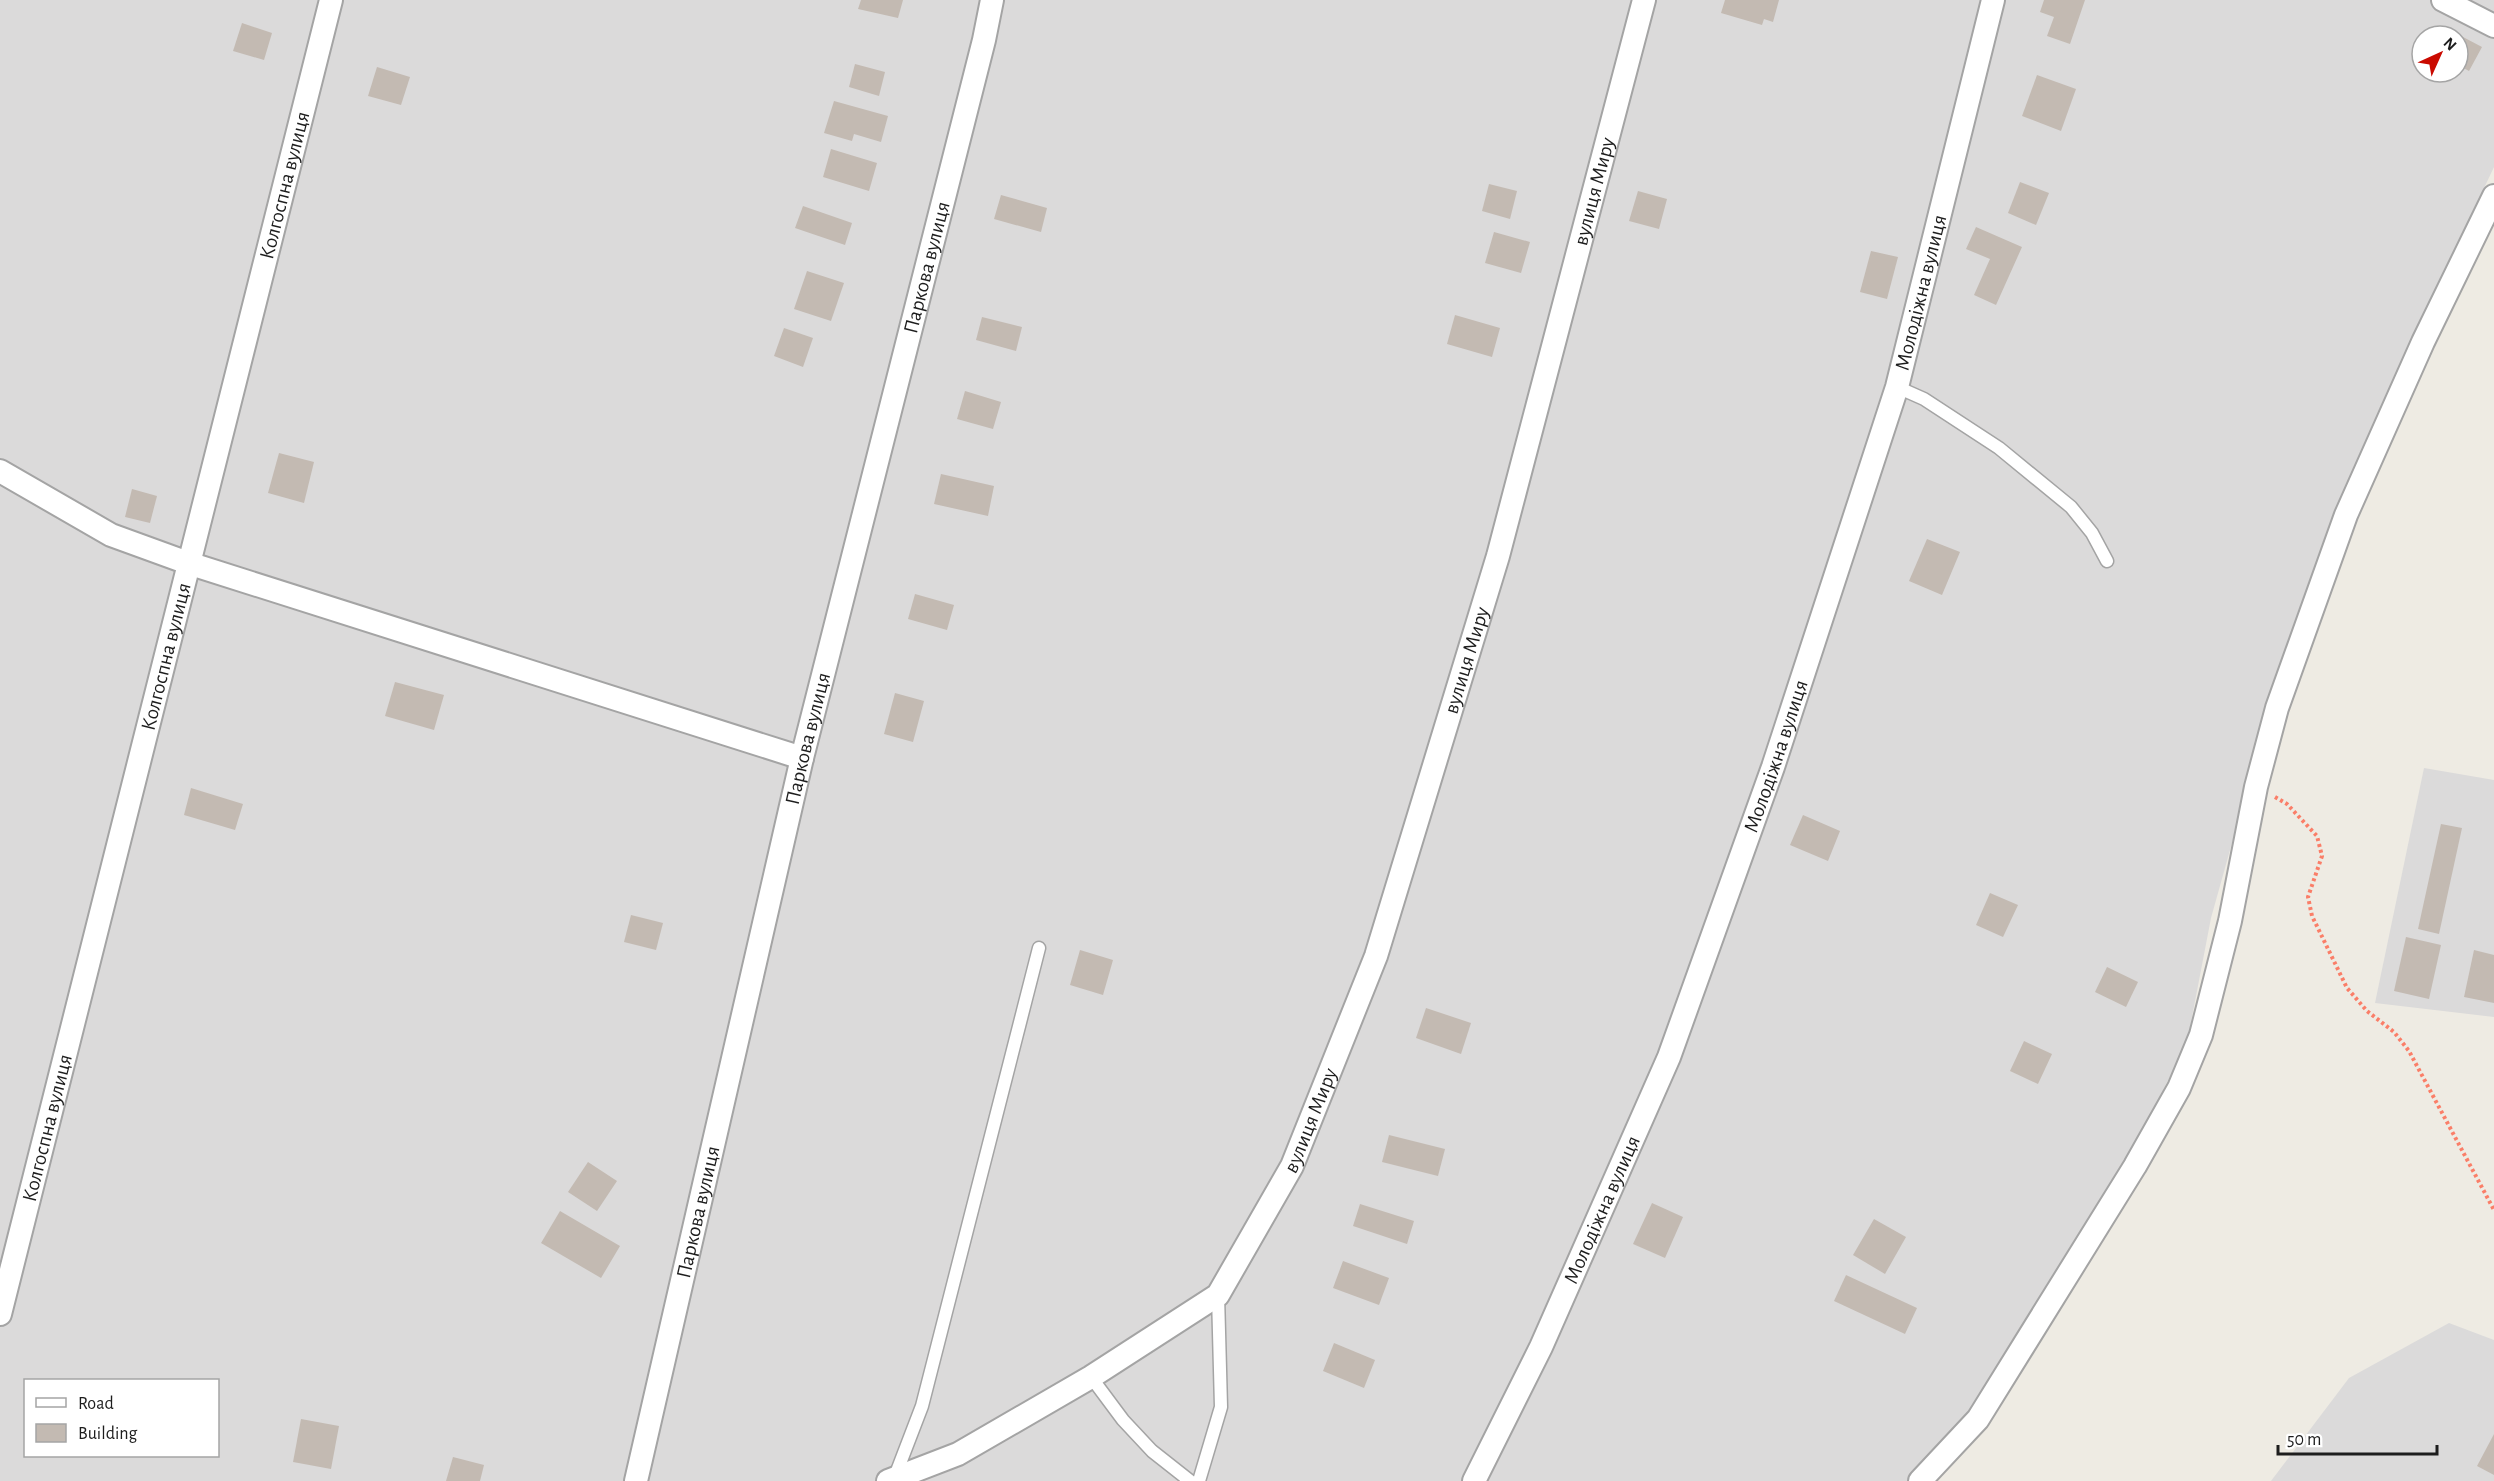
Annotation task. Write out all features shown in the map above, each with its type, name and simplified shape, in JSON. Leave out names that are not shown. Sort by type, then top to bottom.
[{"type":"street","name":"Колгоспна вулиця","points":[[0,1314],[331,0]]},
{"type":"street","name":"Паркова вулиця","points":[[636,1481],[802,758],[981,52],[992,0]]},
{"type":"street","name":"вулиця Миру","points":[[1218,1295],[1292,1166],[1376,956],[1498,556],[1644,0]]},
{"type":"street","name":"Молодіжна вулиця","points":[[1474,1481],[1541,1347],[1669,1058],[1773,767],[1897,387],[1993,0]]},
{"type":"street","points":[[2443,0],[2494,26]]},
{"type":"street","points":[[1920,1481],[1978,1419],[2135,1166],[2179,1088],[2201,1035],[2230,921],[2256,787],[2277,708],[2346,515],[2422,342],[2494,196]]},
{"type":"street","points":[[0,471],[111,535],[188,563],[802,758]]},
{"type":"street","points":[[891,1480],[958,1454],[1091,1377],[1218,1295]]},
{"type":"lane","points":[[1897,387],[1924,399],[1999,448],[2071,507],[2092,533],[2107,561]]},
{"type":"lane","points":[[891,1480],[922,1406],[1039,948]]},
{"type":"lane","points":[[1199,1481],[1221,1407],[1218,1295]]},
{"type":"lane","points":[[1091,1377],[1123,1420],[1152,1451],[1190,1481]]},
{"type":"path","points":[[2256,787],[2287,804],[2317,836],[2322,856],[2308,897],[2313,916],[2347,988],[2367,1011],[2394,1032],[2409,1051],[2494,1210]]},
{"type":"shaded area","points":[[0,0],[2494,0],[2494,167],[2417,330],[2270,707],[2211,918],[2187,1043],[2134,1147],[1978,1411],[1918,1481],[0,1481]]},
{"type":"shaded area","points":[[2424,768],[2494,780],[2494,1017],[2375,1003]]},
{"type":"shaded area","points":[[2449,1323],[2494,1340],[2494,1481],[2271,1481],[2349,1378]]},
{"type":"building","points":[[861,0],[903,0],[898,18],[858,9]]},
{"type":"building","points":[[1725,0],[1779,0],[1773,22],[1764,19],[1762,25],[1721,13]]},
{"type":"building","points":[[2044,0],[2085,0],[2070,44],[2047,36],[2054,17],[2040,12]]},
{"type":"building","points":[[242,23],[272,33],[264,60],[233,51]]},
{"type":"building","points":[[2470,41],[2482,47],[2470,69]]},
{"type":"building","points":[[855,64],[885,72],[879,96],[849,87]]},
{"type":"building","points":[[377,67],[410,77],[401,105],[368,96]]},
{"type":"building","points":[[2037,75],[2076,89],[2061,131],[2022,116]]},
{"type":"building","points":[[834,101],[888,116],[881,142],[854,134],[852,141],[824,133]]},
{"type":"building","points":[[831,149],[877,163],[869,191],[823,177]]},
{"type":"building","points":[[2020,182],[2049,193],[2036,225],[2008,213]]},
{"type":"building","points":[[1489,184],[1517,191],[1510,219],[1482,211]]},
{"type":"building","points":[[1638,191],[1667,199],[1659,229],[1629,221]]},
{"type":"building","points":[[1001,195],[1047,208],[1041,232],[994,219]]},
{"type":"building","points":[[803,206],[852,223],[845,245],[795,228]]},
{"type":"building","points":[[1976,227],[2022,247],[1996,305],[1974,295],[1990,259],[1966,249]]},
{"type":"building","points":[[1494,232],[1530,242],[1521,273],[1485,263]]},
{"type":"building","points":[[1871,251],[1898,257],[1887,299],[1860,292]]},
{"type":"building","points":[[807,271],[844,283],[831,321],[794,309]]},
{"type":"building","points":[[1455,315],[1500,328],[1492,357],[1447,344]]},
{"type":"building","points":[[982,317],[1022,327],[1016,351],[976,340]]},
{"type":"building","points":[[784,328],[813,338],[803,367],[774,356]]},
{"type":"building","points":[[965,391],[1001,402],[993,429],[957,419]]},
{"type":"building","points":[[279,453],[314,462],[304,503],[268,493]]},
{"type":"building","points":[[941,474],[994,486],[988,516],[934,504]]},
{"type":"building","points":[[132,489],[157,496],[150,523],[125,517]]},
{"type":"building","points":[[1927,539],[1960,552],[1942,595],[1909,581]]},
{"type":"building","points":[[915,594],[954,605],[947,630],[908,619]]},
{"type":"building","points":[[395,682],[444,695],[434,730],[385,716]]},
{"type":"building","points":[[895,693],[924,701],[913,742],[884,734]]},
{"type":"building","points":[[191,788],[243,804],[235,830],[184,815]]},
{"type":"building","points":[[1803,815],[1840,831],[1828,861],[1790,845]]},
{"type":"building","points":[[2441,824],[2462,828],[2439,934],[2418,929]]},
{"type":"building","points":[[1990,893],[2018,905],[2003,937],[1976,925]]},
{"type":"building","points":[[631,915],[663,923],[656,950],[624,942]]},
{"type":"building","points":[[2406,937],[2441,945],[2429,999],[2394,991]]},
{"type":"building","points":[[1080,950],[1113,960],[1103,995],[1070,985]]},
{"type":"building","points":[[2474,950],[2494,955],[2494,1003],[2464,997]]},
{"type":"building","points":[[2107,967],[2138,982],[2126,1007],[2095,992]]},
{"type":"building","points":[[1426,1008],[1471,1023],[1461,1054],[1416,1038]]},
{"type":"building","points":[[2024,1041],[2052,1054],[2038,1084],[2010,1071]]},
{"type":"building","points":[[1389,1135],[1445,1149],[1438,1176],[1382,1162]]},
{"type":"building","points":[[588,1162],[617,1181],[597,1211],[568,1192]]},
{"type":"building","points":[[1652,1203],[1683,1217],[1665,1258],[1633,1244]]},
{"type":"building","points":[[1360,1204],[1414,1221],[1407,1244],[1353,1226]]},
{"type":"building","points":[[560,1211],[620,1246],[601,1278],[541,1243]]},
{"type":"building","points":[[1874,1219],[1906,1237],[1885,1274],[1853,1255]]},
{"type":"building","points":[[1343,1261],[1389,1278],[1379,1305],[1333,1288]]},
{"type":"building","points":[[1846,1275],[1917,1308],[1905,1334],[1834,1301]]},
{"type":"building","points":[[1334,1343],[1375,1360],[1364,1388],[1323,1371]]},
{"type":"building","points":[[301,1419],[339,1426],[331,1469],[293,1462]]},
{"type":"building","points":[[2494,1434],[2494,1475],[2477,1466]]},
{"type":"building","points":[[453,1457],[484,1465],[480,1481],[446,1481]]}]
